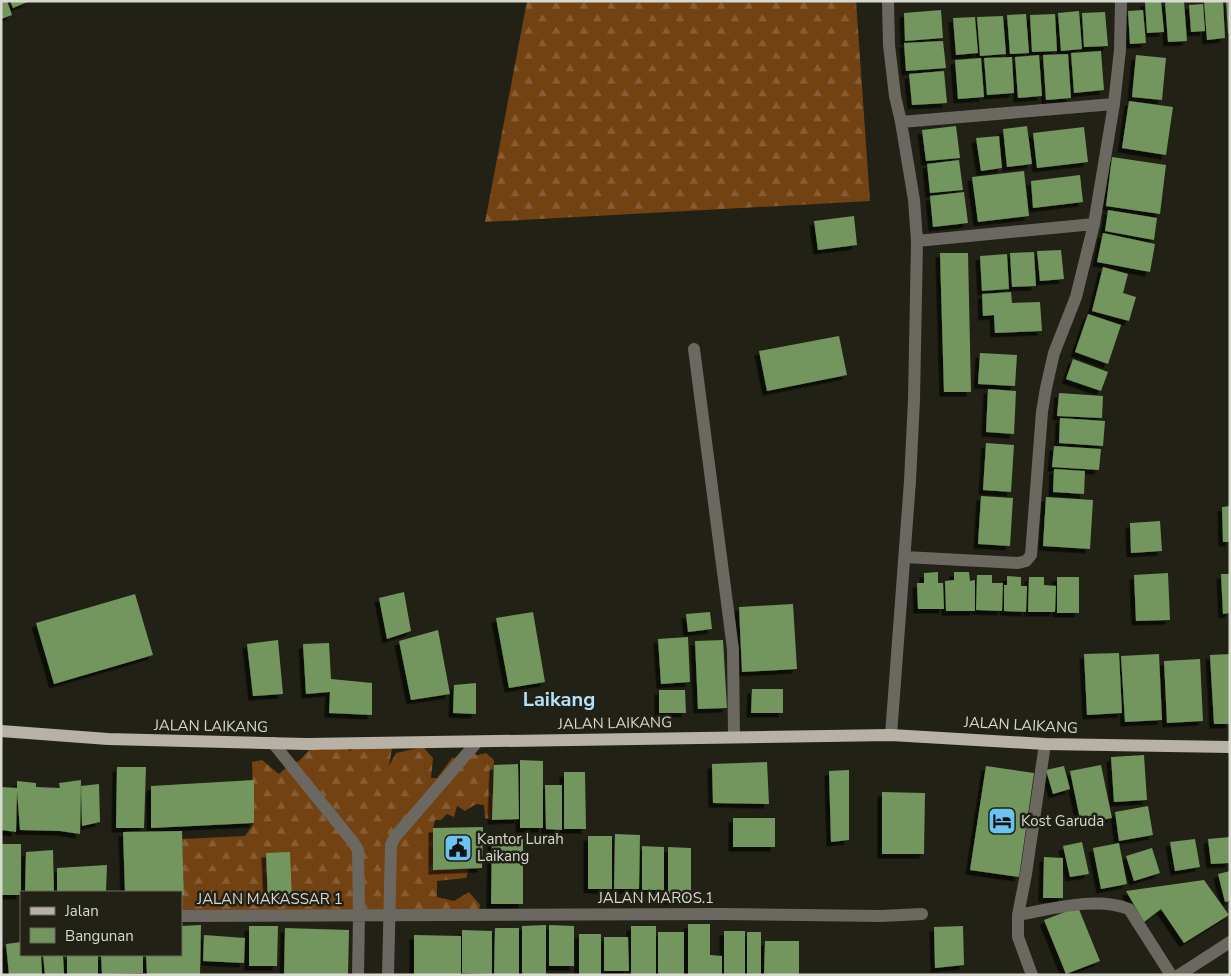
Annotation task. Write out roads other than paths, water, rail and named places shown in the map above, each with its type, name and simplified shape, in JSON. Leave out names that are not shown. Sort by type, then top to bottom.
[{"type":"main road","name":"JALAN LAIKANG","points":[[1,731],[108,739],[273,743],[477,742],[891,735],[1045,744],[1230,747]]},
{"type":"street","points":[[888,1],[889,45],[895,96],[914,200],[917,241],[914,400],[905,557],[891,735]]},
{"type":"street","points":[[905,557],[1018,563],[1026,561],[1031,555],[1042,412],[1054,352],[1076,297],[1094,224],[1114,104],[1120,50],[1121,1]]},
{"type":"street","points":[[901,122],[1114,104]]},
{"type":"street","points":[[917,241],[1094,224]]},
{"type":"street","points":[[694,350],[733,649],[734,737]]},
{"type":"street","points":[[388,975],[391,845],[395,836],[477,742]]},
{"type":"street","points":[[273,743],[358,850],[358,975]]},
{"type":"street","points":[[1032,975],[1018,937],[1018,915],[1026,874],[1045,744]]},
{"type":"street","points":[[1018,915],[1096,902],[1122,906],[1129,909],[1171,975]]},
{"type":"street","name":"JALAN MAROS.1","points":[[359,915],[722,914],[881,916],[922,914]]},
{"type":"street","name":"JALAN MAKASSAR 1","points":[[182,916],[359,915]]},
{"type":"street","points":[[1179,975],[1230,942]]},
{"type":"place","name":"Kost Garuda","points":[[1002,821]]},
{"type":"place","name":"Kantor Lurah Laikang","points":[[458,848]]},
{"type":"district","name":"Laikang","points":[[559,699]]}]
